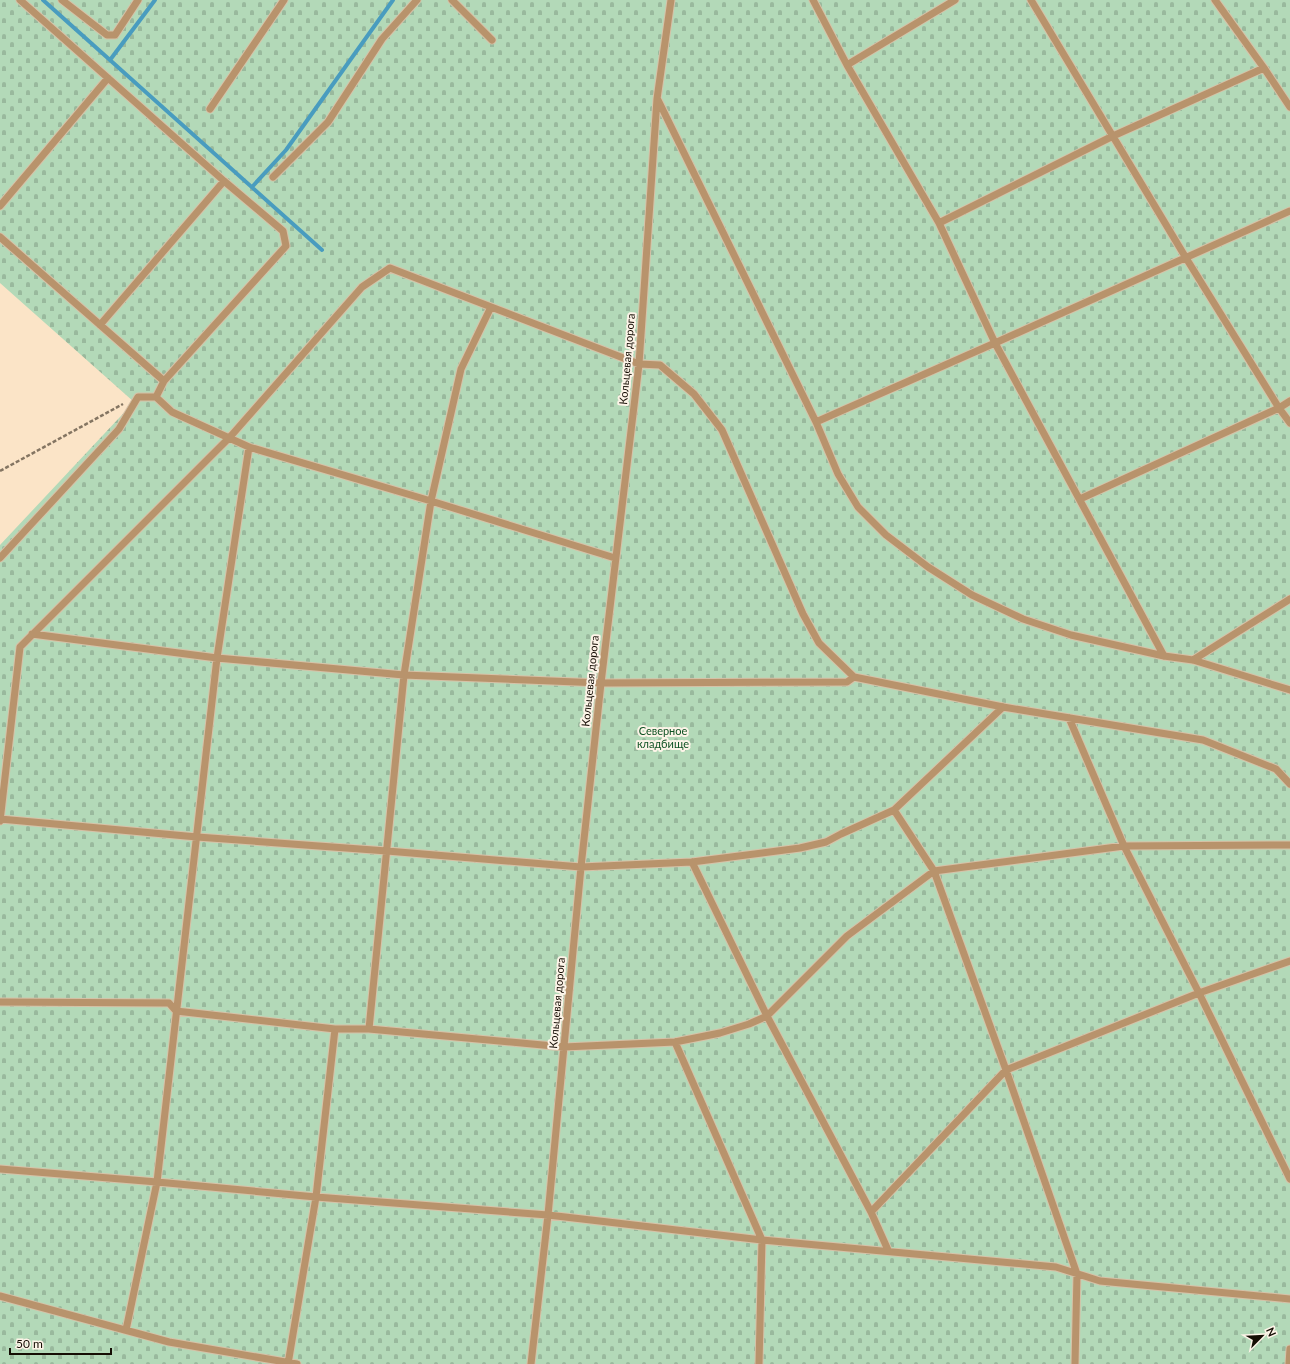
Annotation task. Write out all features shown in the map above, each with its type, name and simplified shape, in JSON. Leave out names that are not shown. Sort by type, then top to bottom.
[{"type":"lane","points":[[20,0],[224,181],[283,231],[286,246],[164,381],[156,397]]},
{"type":"lane","points":[[62,0],[107,35],[115,34],[138,0]]},
{"type":"lane","points":[[210,108],[284,0]]},
{"type":"lane","points":[[273,177],[328,122],[382,39],[417,0]]},
{"type":"lane","points":[[452,0],[492,40]]},
{"type":"lane","name":"Кольцевая дорога","points":[[531,1364],[548,1215],[581,867],[615,558],[639,364],[657,98],[671,0]]},
{"type":"lane","points":[[813,0],[847,65],[938,223],[995,343],[1164,656]]},
{"type":"lane","points":[[847,65],[955,0]]},
{"type":"lane","points":[[1031,0],[1186,258],[1279,408],[1290,423]]},
{"type":"lane","points":[[1215,0],[1264,68],[1290,108]]},
{"type":"lane","points":[[938,223],[1113,136],[1264,68]]},
{"type":"lane","points":[[0,206],[108,78]]},
{"type":"lane","points":[[657,98],[816,422],[838,474],[858,506],[886,535],[928,567],[972,595],[1023,620],[1072,635],[1164,656],[1193,660],[1290,690]]},
{"type":"lane","points":[[100,325],[224,181]]},
{"type":"lane","points":[[816,422],[1290,211]]},
{"type":"lane","points":[[0,237],[164,381]]},
{"type":"lane","points":[[1004,706],[894,810],[826,842],[800,848],[692,862],[581,867],[0,820],[20,647],[230,438],[362,287],[390,268],[639,364],[660,366],[694,394],[722,430],[803,614],[819,643],[854,677],[1069,718],[1203,740],[1276,769],[1290,784]]},
{"type":"lane","points":[[369,1030],[404,675],[431,501],[461,369],[491,306]]},
{"type":"lane","points":[[0,558],[119,429],[138,397],[156,397],[172,412],[249,447],[615,558]]},
{"type":"lane","points":[[1080,499],[1279,408],[1290,401]]},
{"type":"lane","points":[[126,1330],[157,1182],[217,658],[249,447]]},
{"type":"lane","points":[[1193,660],[1290,599]]},
{"type":"lane","points":[[32,634],[217,658],[404,675],[601,683],[847,682],[854,677]]},
{"type":"lane","points":[[1069,718],[1124,846],[1199,993],[1290,1179]]},
{"type":"lane","points":[[894,810],[934,871],[1006,1070],[1077,1274],[1075,1364]]},
{"type":"lane","points":[[0,1002],[169,1003],[176,1011],[335,1029],[369,1030],[564,1047],[675,1042],[720,1033],[749,1024],[767,1016],[847,936],[934,871],[1124,846],[1290,845]]},
{"type":"lane","points":[[692,862],[767,1016],[871,1212],[888,1250]]},
{"type":"lane","points":[[871,1212],[1006,1070],[1199,993],[1290,961]]},
{"type":"lane","points":[[288,1364],[316,1197],[335,1029]]},
{"type":"lane","points":[[675,1042],[762,1240],[759,1364]]},
{"type":"lane","points":[[0,1169],[316,1197],[548,1215],[762,1240],[888,1250],[1056,1267],[1100,1281],[1290,1299]]},
{"type":"lane","points":[[0,1296],[169,1342],[288,1364],[297,1364]]},
{"type":"lane","points":[[1288,1364],[1290,1350]]},
{"type":"path","points":[[0,471],[114,408],[138,397]]},
{"type":"green space","name":"Северное кладбище","points":[[0,0],[1290,0],[1290,1364],[0,1364],[0,545],[134,402],[0,283]]},
{"type":"waterway","points":[[43,0],[322,250]]},
{"type":"waterway","points":[[110,60],[155,0]]},
{"type":"waterway","points":[[252,187],[286,150],[393,0]]}]
